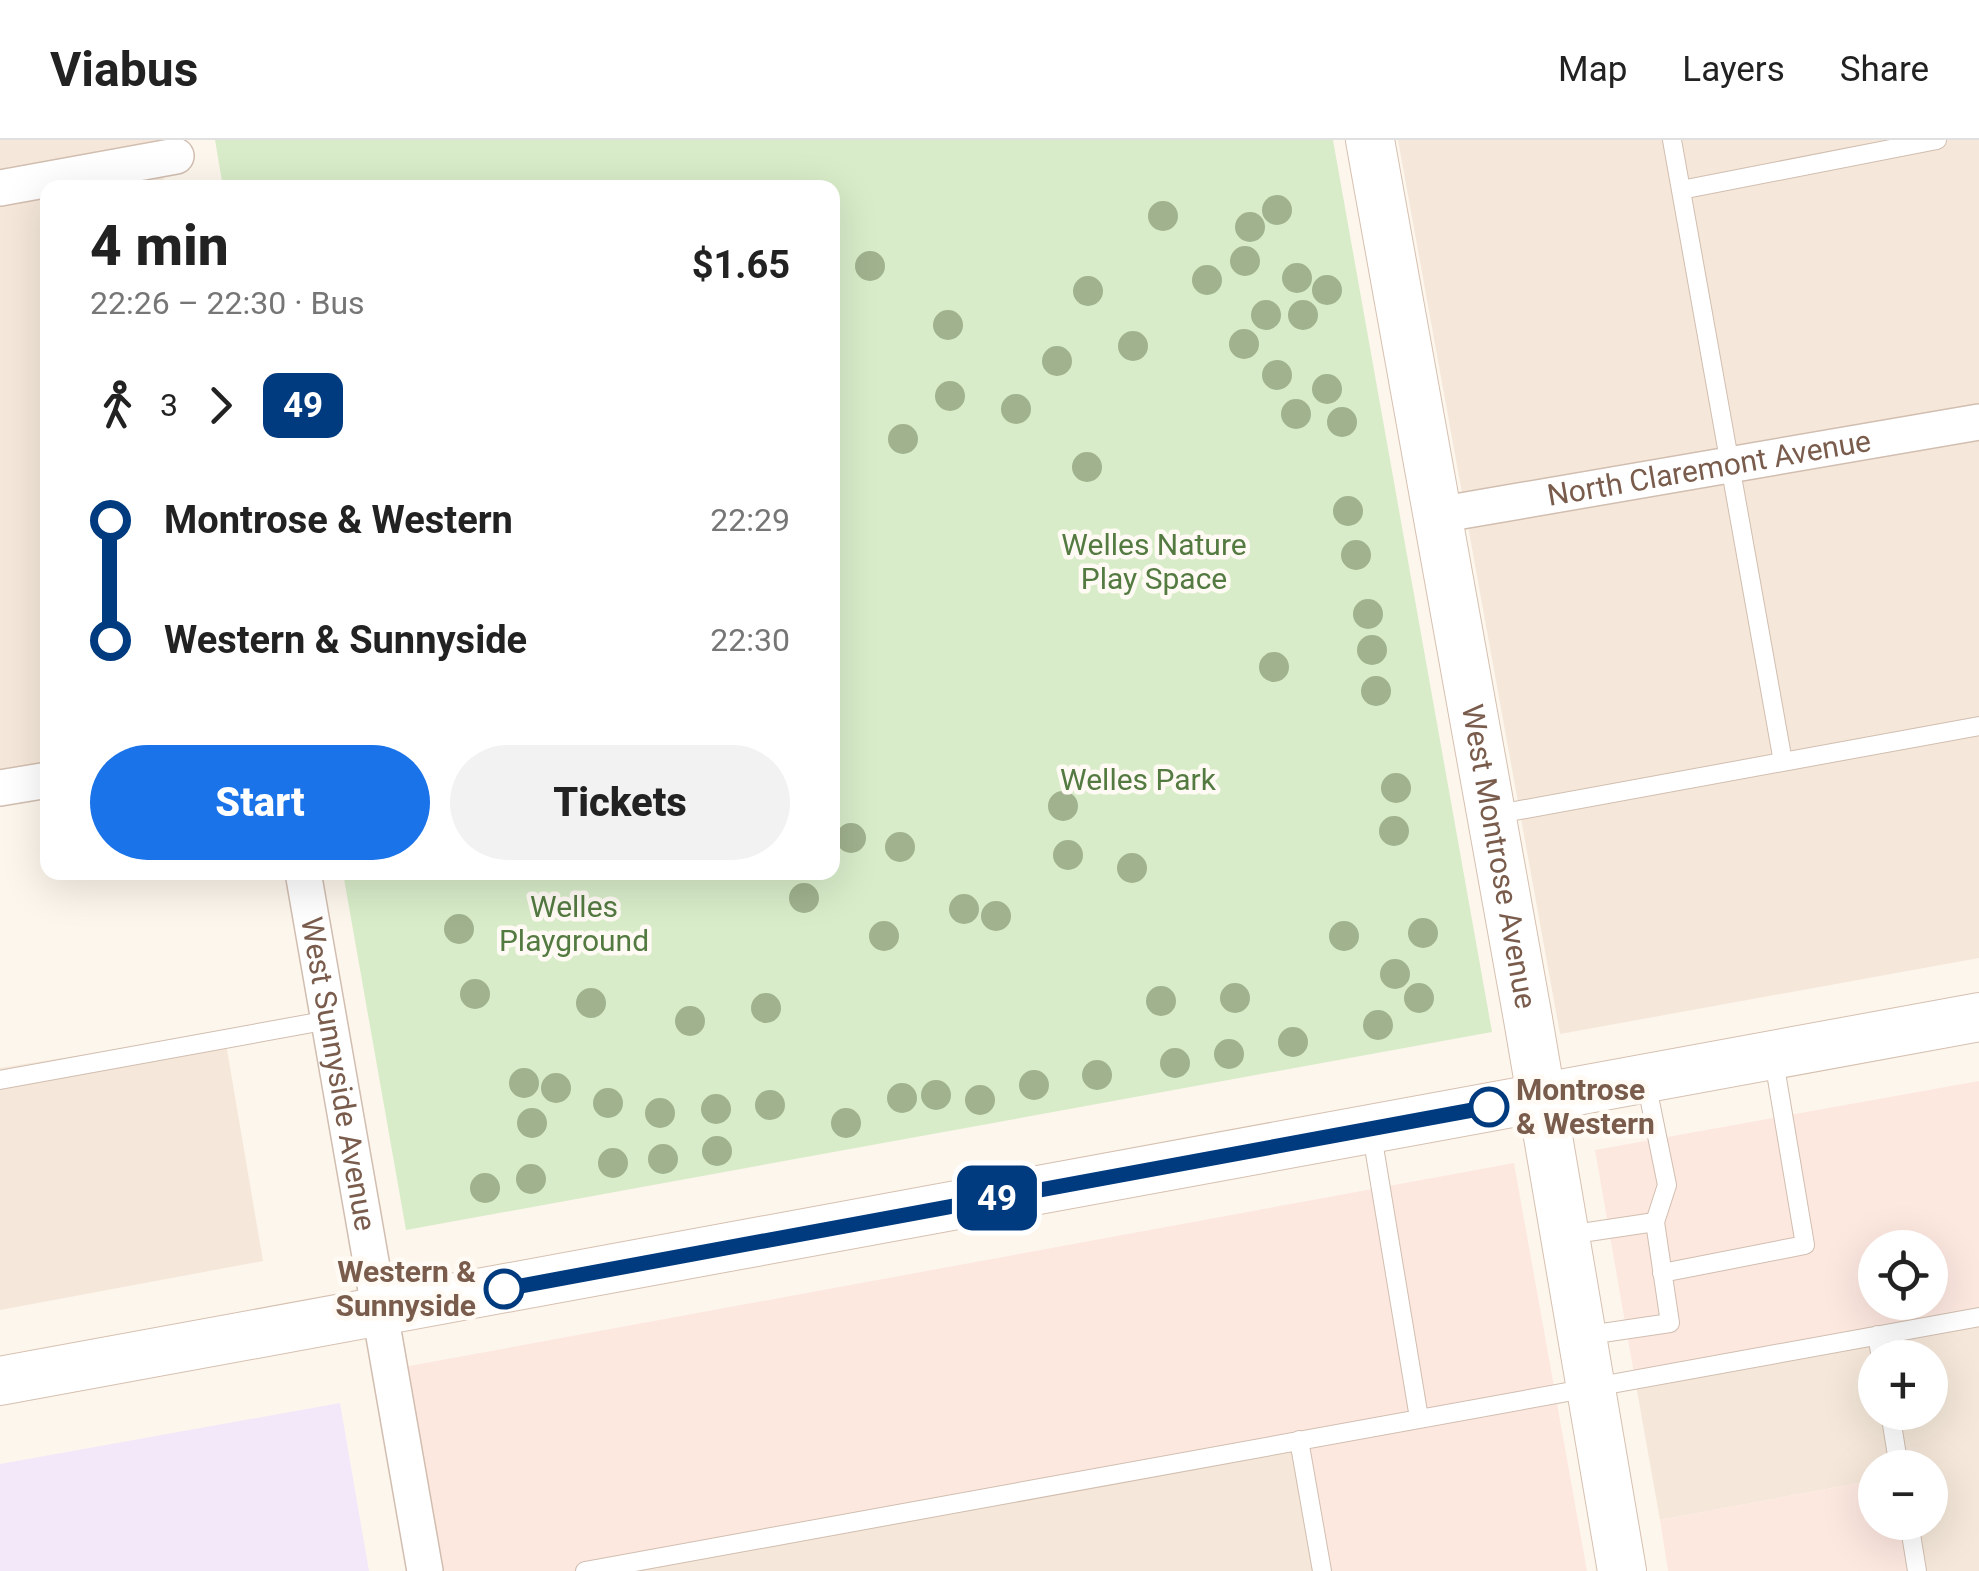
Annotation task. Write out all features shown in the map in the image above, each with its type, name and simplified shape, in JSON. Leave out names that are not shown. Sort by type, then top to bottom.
[{"type":"main road","name":"West Montrose Avenue","points":[[1370,140],[1542,1097],[1622,1571]]},
{"type":"main road","points":[[0,1381],[1979,1017]]},
{"type":"street","points":[[52,180],[177,161]]},
{"type":"street","points":[[0,188],[40,182]]},
{"type":"street","name":"North Claremont Avenue","points":[[1438,516],[1979,422]]},
{"type":"street","points":[[0,788],[40,781]]},
{"type":"street","name":"West Sunnyside Avenue","points":[[304,880],[426,1571]]},
{"type":"lane","points":[[1672,140],[1783,762]]},
{"type":"lane","points":[[1681,190],[1937,140]]},
{"type":"lane","points":[[1492,815],[1979,726]]},
{"type":"lane","points":[[0,1080],[329,1020]]},
{"type":"lane","points":[[1662,1272],[1806,1246],[1773,1054]]},
{"type":"lane","points":[[1582,1336],[1670,1324],[1655,1222],[1668,1185],[1645,1078]]},
{"type":"lane","points":[[1371,1128],[1419,1418]]},
{"type":"lane","points":[[1565,1235],[1655,1222]]},
{"type":"lane","points":[[586,1571],[1979,1316]]},
{"type":"lane","points":[[1877,1335],[1878,1340]]},
{"type":"lane","points":[[1300,1440],[1322,1571]]},
{"type":"lane","points":[[1912,1540],[1917,1571]]},
{"type":"shaded area","points":[[0,140],[155,140],[164,180],[40,180],[40,777],[0,784]]},
{"type":"shaded area","points":[[1398,140],[1979,140],[1979,958],[1560,1034]]},
{"type":"shaded area","points":[[224,1032],[263,1261],[0,1310],[0,1068]]},
{"type":"shaded area","points":[[1979,1081],[1979,1311],[1948,1317],[1948,1230],[1858,1230],[1858,1320],[1930,1320],[1634,1374],[1595,1150]]},
{"type":"shaded area","points":[[1514,1163],[1587,1571],[1330,1571],[1307,1437],[584,1571],[429,1571],[393,1369]]},
{"type":"shaded area","points":[[1979,1311],[1979,1571],[1925,1571],[1920,1540],[1948,1540],[1948,1450],[1858,1450],[1858,1483],[1660,1520],[1634,1374],[1930,1320],[1948,1320],[1948,1317]]},
{"type":"shaded area","points":[[340,1403],[369,1571],[0,1571],[0,1464]]},
{"type":"shaded area","points":[[1307,1436],[1330,1571],[584,1571]]},
{"type":"shaded area","points":[[1858,1483],[1858,1540],[1920,1540],[1925,1571],[1668,1571],[1660,1520]]},
{"type":"green space","name":"Welles Park","points":[[215,140],[1333,140],[1492,1032],[406,1230],[344,880],[840,880],[840,180],[222,180]]},
{"type":"bus line","name":"49","points":[[504,1289],[1489,1107]]},
{"type":"place","name":"Montrose & Western","points":[[1489,1107]]},
{"type":"place","name":"Western & Sunnyside","points":[[504,1289]]},
{"type":"park label","name":"Welles Nature Play Space","points":[[1154,562]]},
{"type":"park label","name":"Welles Playground","points":[[574,924]]}]
